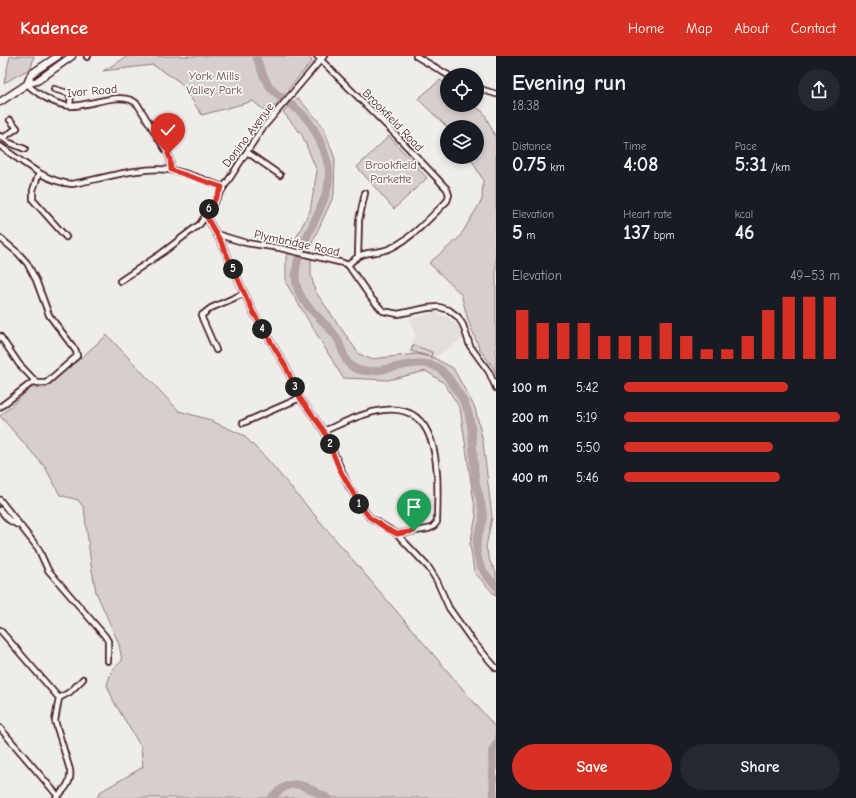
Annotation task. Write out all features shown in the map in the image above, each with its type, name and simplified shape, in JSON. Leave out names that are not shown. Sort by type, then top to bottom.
[{"type":"main road","points":[[27,84],[31,74],[58,56]]},
{"type":"main road","points":[[0,102],[27,84],[37,81],[72,56]]},
{"type":"street","points":[[416,56],[440,70]]},
{"type":"street","name":"Donino Avenue","points":[[120,281],[162,254],[200,224],[222,187],[261,130],[290,97],[320,57]]},
{"type":"street","name":"Brookfield Road","points":[[320,57],[447,189],[449,195],[447,201],[401,242],[386,250],[362,253],[358,256]]},
{"type":"street","name":"Ivor Road","points":[[27,84],[37,93],[70,106],[127,98],[132,100],[138,105],[168,154],[171,170]]},
{"type":"street","points":[[54,89],[71,94],[70,106]]},
{"type":"street","points":[[484,90],[496,94]]},
{"type":"street","points":[[2,137],[17,128],[10,120]]},
{"type":"street","points":[[2,137],[25,149]]},
{"type":"street","points":[[0,146],[39,173],[64,183],[72,184],[137,171],[171,170],[222,187]]},
{"type":"street","points":[[247,152],[280,175]]},
{"type":"street","points":[[39,173],[33,190],[33,200],[66,237]]},
{"type":"street","points":[[348,265],[358,256],[358,220],[365,194]]},
{"type":"street","points":[[206,216],[216,234],[243,294],[263,331],[286,367],[300,398],[324,431],[339,468],[358,502],[369,517],[397,534],[429,568],[452,612],[496,668]]},
{"type":"street","name":"Plymbridge Road","points":[[216,234],[246,243],[318,257],[348,265],[371,298],[383,311],[398,314],[439,307],[449,310],[458,317],[463,325],[470,346],[489,372],[496,388]]},
{"type":"street","points":[[0,238],[18,253],[30,266],[49,315],[78,354],[75,359],[46,383],[37,383],[19,364],[0,336]]},
{"type":"street","points":[[216,350],[202,315],[211,308],[243,294]]},
{"type":"street","points":[[0,407],[34,381]]},
{"type":"street","points":[[243,423],[300,398]]},
{"type":"street","points":[[324,431],[374,411],[391,410],[414,414],[424,423],[431,439],[436,458],[437,522],[433,527],[428,529],[397,534]]},
{"type":"street","points":[[0,500],[13,515],[18,525],[38,548],[48,570],[105,636],[108,641],[108,661]]},
{"type":"street","points":[[0,510],[9,520],[18,525]]},
{"type":"street","points":[[0,630],[59,698]]},
{"type":"street","points":[[59,698],[70,692],[83,679]]},
{"type":"street","points":[[0,728],[57,797],[66,787],[71,778],[55,721],[59,698]]},
{"type":"shaded area","points":[[435,312],[450,319],[457,325],[461,332],[462,339],[434,358],[417,354],[408,354],[415,336],[410,319]]},
{"type":"green space","points":[[10,56],[34,56],[31,68],[4,83]]},
{"type":"green space","name":"York Mills Valley Park","points":[[128,56],[308,56],[312,61],[268,114],[253,101],[202,115],[180,82],[153,65],[103,71]]},
{"type":"green space","points":[[440,80],[440,112],[483,112],[496,138],[496,375],[493,367],[480,350],[468,320],[461,294],[429,263],[459,238],[482,200],[483,180],[474,164],[484,164],[484,120],[440,120],[418,99]]},
{"type":"green space","points":[[298,98],[323,126],[335,159],[334,195],[311,245],[311,275],[315,291],[359,354],[371,359],[417,354],[434,358],[453,368],[475,408],[483,442],[492,517],[486,547],[490,562],[496,572],[496,596],[474,572],[470,544],[476,516],[460,408],[444,383],[426,371],[388,380],[343,378],[286,283],[286,257],[310,211],[317,171],[302,135],[283,112]]},
{"type":"green space","name":"Brookfield Parkette","points":[[389,136],[427,178],[394,209],[357,167]]},
{"type":"green space","points":[[107,335],[179,411],[207,419],[243,435],[266,458],[496,728],[496,798],[97,798],[100,792],[143,767],[141,747],[114,702],[107,685],[112,670],[122,661],[119,644],[96,592],[84,508],[78,500],[60,495],[45,467],[0,416],[31,388],[46,388]]},
{"type":"green space","points":[[413,345],[432,352],[431,357],[411,351]]},
{"type":"waterway","points":[[256,56],[270,87],[274,92],[303,114],[314,129],[325,153],[328,165],[329,181],[325,196],[298,259],[296,275],[298,290],[301,297],[337,338],[350,365],[358,370],[369,371],[419,363],[430,364],[440,369],[453,384],[468,410],[472,430],[475,474],[483,517],[477,540],[478,560],[483,571],[496,586]]},
{"type":"waterway","points":[[494,798],[492,752],[496,744]]},
{"type":"waterway","points":[[271,798],[286,786],[292,784],[305,786],[328,798]]},
{"type":"route","points":[[168,154],[171,170],[222,187],[206,216],[221,242],[243,294],[263,331],[286,367],[300,398],[329,440],[339,468],[358,502],[369,517],[387,529],[397,534],[414,531]]}]
